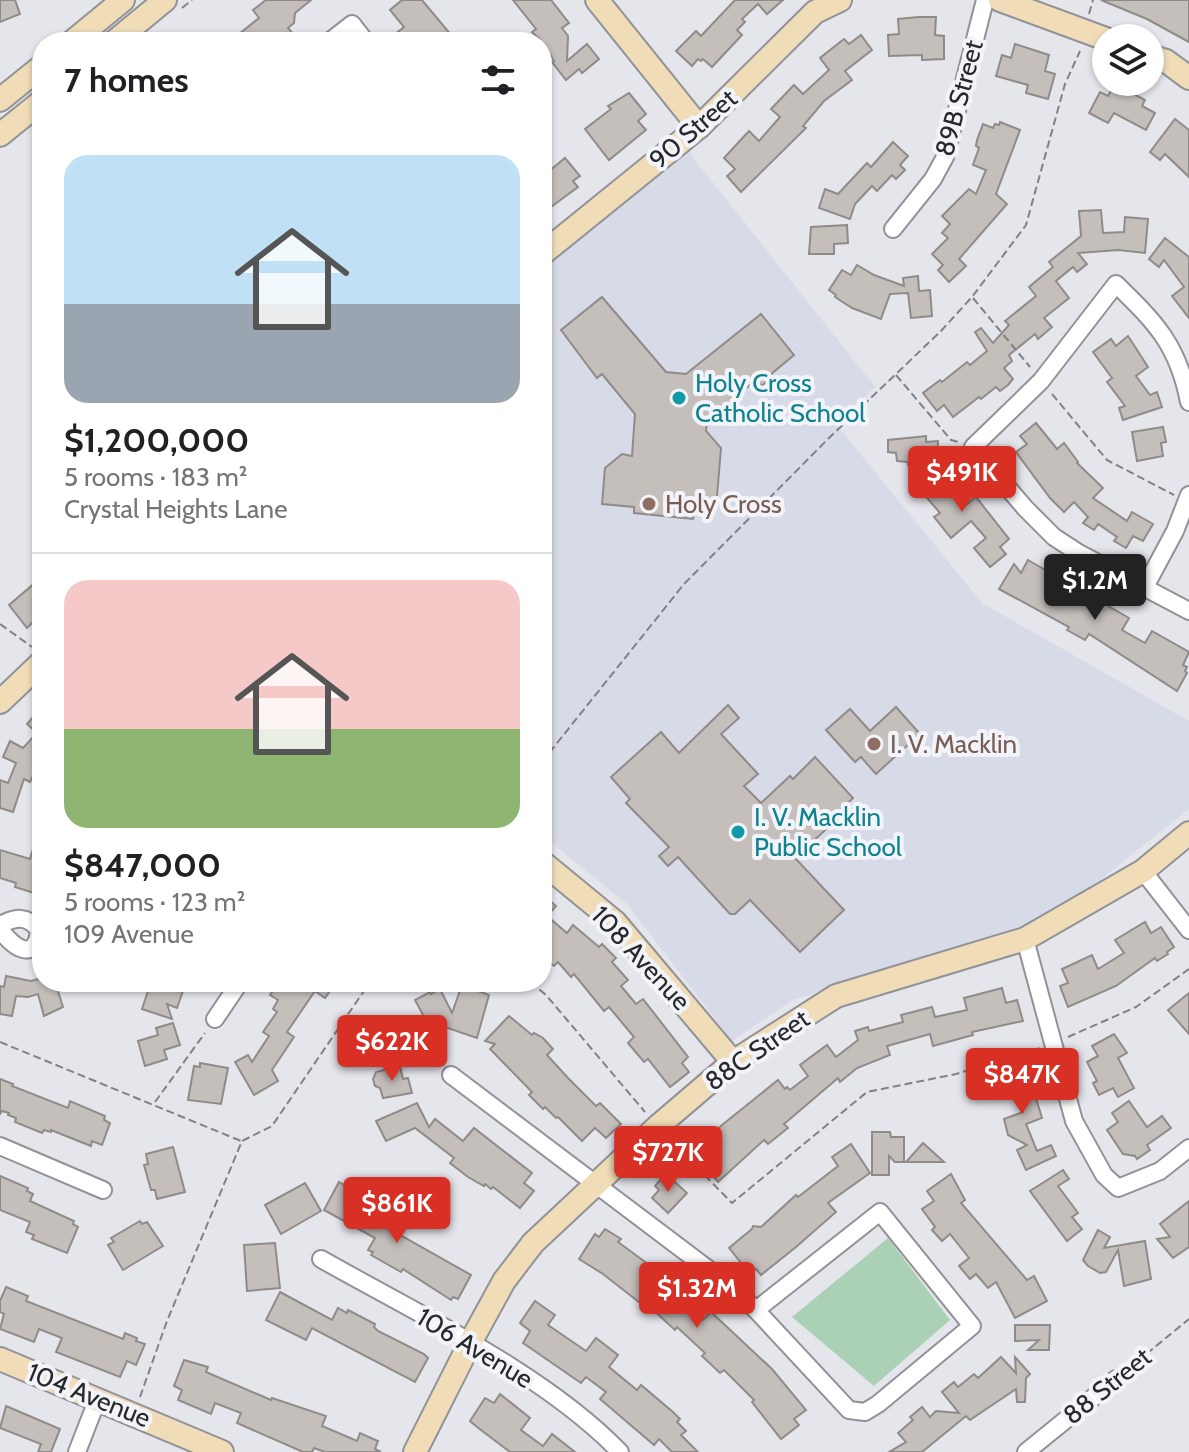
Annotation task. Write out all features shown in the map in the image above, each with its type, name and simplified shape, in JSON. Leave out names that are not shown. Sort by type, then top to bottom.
[{"type":"street","points":[[84,32],[123,0]]},
{"type":"street","points":[[126,32],[165,0]]},
{"type":"street","points":[[597,0],[699,127]]},
{"type":"street","name":"90 Street","points":[[552,246],[699,127],[815,12],[840,0]]},
{"type":"street","name":"89B Street","points":[[893,229],[933,179],[945,157],[985,0]]},
{"type":"street","points":[[1000,0],[1092,34]]},
{"type":"street","points":[[342,32],[352,24],[358,32]]},
{"type":"street","points":[[1164,60],[1189,78]]},
{"type":"street","points":[[0,100],[32,74]]},
{"type":"street","points":[[0,135],[32,109]]},
{"type":"street","points":[[1189,402],[1171,346],[1155,322],[1116,284],[1041,381],[973,447],[1054,537],[1189,611]]},
{"type":"street","points":[[1145,587],[1188,498]]},
{"type":"street","points":[[0,702],[32,664]]},
{"type":"street","name":"88C Street","points":[[415,1452],[504,1281],[525,1253],[549,1225],[733,1062],[836,996],[1025,939],[1143,871],[1189,833]]},
{"type":"street","name":"108 Avenue","points":[[552,870],[615,922],[733,1062]]},
{"type":"street","points":[[1143,871],[1189,930]]},
{"type":"street","points":[[1025,939],[1074,1121],[1104,1175],[1118,1188],[1160,1171],[1189,1148]]},
{"type":"street","points":[[215,1019],[233,992]]},
{"type":"street","points":[[451,1075],[694,1257],[756,1310],[843,1405],[857,1413],[878,1404],[972,1326],[880,1212],[756,1310]]},
{"type":"street","points":[[0,1146],[103,1190]]},
{"type":"street","name":"106 Avenue","points":[[321,1259],[470,1343],[546,1392],[620,1452]]},
{"type":"street","name":"104 Avenue","points":[[0,1359],[222,1452]]},
{"type":"street","name":"88 Street","points":[[1026,1452],[1116,1379]]},
{"type":"street","points":[[77,1452],[98,1398]]},
{"type":"path","points":[[1093,0],[1095,24]]},
{"type":"path","points":[[552,749],[684,584],[972,297],[1026,225],[1065,84],[1082,49],[1092,39]]},
{"type":"path","points":[[972,297],[1107,460],[1188,498]]},
{"type":"path","points":[[895,374],[951,440],[973,447]]},
{"type":"path","points":[[0,624],[32,650]]},
{"type":"path","points":[[542,992],[657,1127],[732,1203],[867,1092],[956,1074],[1053,1044],[1136,1007],[1189,969]]},
{"type":"path","points":[[133,1413],[167,1321],[242,1141],[272,1126],[363,992]]},
{"type":"path","points":[[153,1104],[215,1019]]},
{"type":"path","points":[[0,1042],[242,1141]]},
{"type":"path","name":"88 Street","points":[[1116,1379],[1189,1319]]},
{"type":"shaded area","name":"I. V. Macklin","points":[[687,150],[875,387],[836,424],[982,603],[1189,721],[1189,809],[1094,885],[1024,925],[793,1000],[732,1041],[627,904],[552,843],[552,257]]},
{"type":"green space","points":[[888,1238],[950,1320],[874,1386],[792,1317]]},
{"type":"building","points":[[0,0],[15,0],[20,14],[0,22]]},
{"type":"building","points":[[266,0],[311,0],[295,13],[294,23],[288,28],[292,32],[242,32],[259,18],[253,10]]},
{"type":"building","points":[[402,0],[422,0],[449,32],[398,32],[404,27],[390,10]]},
{"type":"building","points":[[513,0],[551,0],[569,23],[562,28],[568,36],[567,61],[587,44],[599,59],[582,73],[579,69],[566,80],[552,62],[552,32],[532,32],[536,29]]},
{"type":"building","points":[[735,0],[783,0],[767,14],[758,4],[742,19],[745,22],[737,30],[742,35],[712,67],[703,59],[698,59],[692,66],[676,51],[696,31],[701,36]]},
{"type":"building","points":[[1101,0],[1189,0],[1189,42],[1164,28],[1164,24]]},
{"type":"building","points":[[936,17],[935,35],[944,36],[944,59],[922,60],[922,55],[889,56],[888,35],[899,34],[898,19]]},
{"type":"building","points":[[861,35],[872,50],[845,71],[852,80],[824,101],[803,126],[806,128],[741,192],[727,176],[735,169],[724,158],[749,131],[759,141],[780,117],[771,109],[794,85],[803,94],[829,70],[820,58],[844,39],[849,44]]},
{"type":"building","points":[[1015,44],[1049,55],[1045,71],[1055,74],[1048,99],[1026,93],[1028,85],[996,76],[1002,55],[1011,58]]},
{"type":"building","points":[[629,93],[646,114],[638,121],[646,130],[609,160],[585,129],[611,109],[608,106]]},
{"type":"building","points":[[1098,96],[1138,96],[1145,100],[1142,106],[1155,113],[1146,130],[1114,113],[1108,123],[1089,113]]},
{"type":"building","points":[[1175,119],[1189,130],[1189,177],[1165,154],[1160,160],[1150,152]]},
{"type":"building","points":[[1000,122],[1020,130],[996,194],[1007,204],[959,259],[966,266],[949,282],[938,270],[943,265],[932,254],[948,238],[942,233],[950,224],[942,216],[969,189],[976,194],[986,170],[973,165],[979,148],[976,146],[977,140],[983,124],[993,128]]},
{"type":"building","points":[[893,142],[908,156],[900,165],[905,170],[896,179],[892,175],[877,191],[872,186],[855,204],[850,219],[819,208],[825,189],[838,194],[867,163],[871,167]]},
{"type":"building","points":[[565,158],[580,176],[573,181],[578,187],[552,206],[552,169]]},
{"type":"building","points":[[1101,210],[1103,233],[1124,232],[1125,217],[1148,219],[1145,253],[1118,250],[1078,253],[1087,264],[1077,272],[1073,267],[1056,281],[1069,298],[1044,318],[1052,327],[1038,339],[1035,334],[1009,355],[1012,361],[1004,368],[1013,379],[1008,385],[1000,391],[996,387],[953,417],[944,405],[937,411],[923,393],[987,351],[975,332],[981,328],[993,343],[1009,325],[1005,321],[1036,296],[1029,287],[1053,267],[1049,262],[1081,236],[1079,211]]},
{"type":"building","points":[[847,225],[848,243],[834,244],[834,254],[809,254],[811,227]]},
{"type":"building","points":[[1165,238],[1189,257],[1189,318],[1172,296],[1184,287],[1164,260],[1159,267],[1149,259]]},
{"type":"building","points":[[857,265],[904,286],[903,278],[918,276],[919,291],[930,290],[932,316],[911,318],[908,293],[890,294],[881,319],[852,308],[835,297],[829,290],[842,270],[851,275]]},
{"type":"building","name":"Holy Cross Catholic School","points":[[602,297],[666,372],[686,374],[761,314],[794,355],[770,375],[772,378],[761,386],[756,380],[707,421],[706,431],[721,448],[716,508],[695,506],[693,519],[634,513],[634,507],[602,504],[605,468],[622,454],[632,456],[635,414],[602,374],[597,378],[561,330]]},
{"type":"building","points":[[1128,336],[1148,367],[1136,376],[1150,395],[1157,392],[1162,407],[1123,420],[1119,408],[1125,406],[1107,382],[1112,378],[1093,352],[1111,339],[1116,346]]},
{"type":"building","points":[[1036,423],[1057,449],[1064,443],[1077,463],[1103,488],[1093,498],[1127,521],[1132,512],[1153,524],[1143,541],[1133,536],[1126,548],[1114,541],[1117,537],[1098,524],[1094,530],[1083,523],[1088,517],[1074,502],[1064,512],[1050,498],[1016,452],[1027,444],[1020,436]]},
{"type":"building","points":[[1163,427],[1166,442],[1161,443],[1163,456],[1137,461],[1132,432]]},
{"type":"building","points":[[926,436],[926,442],[938,441],[937,465],[908,465],[908,462],[897,461],[896,453],[888,452],[888,440]]},
{"type":"building","points":[[937,465],[966,505],[976,497],[1009,539],[1000,547],[1006,554],[990,567],[974,548],[986,538],[971,521],[951,538],[934,517],[940,513],[922,492],[918,494],[911,486]]},
{"type":"building","points":[[1028,560],[1129,618],[1122,630],[1145,643],[1152,631],[1189,652],[1183,665],[1187,667],[1187,673],[1177,691],[1089,634],[1085,640],[1067,630],[1069,627],[999,589],[1014,564],[1021,573]]},
{"type":"building","points":[[32,585],[32,623],[27,628],[9,605]]},
{"type":"building","name":"I. V. Macklin Public School","points":[[728,705],[739,718],[721,734],[758,774],[744,786],[761,803],[790,776],[793,779],[815,757],[853,798],[831,819],[834,822],[795,858],[844,910],[800,952],[750,900],[735,914],[730,914],[678,857],[668,866],[659,856],[669,847],[626,803],[630,799],[611,777],[661,732],[679,753]]},
{"type":"building","points":[[896,707],[920,734],[876,774],[861,757],[855,762],[826,730],[850,709],[870,731]]},
{"type":"building","points":[[32,738],[32,778],[30,782],[24,779],[13,812],[0,808],[0,780],[8,783],[16,763],[3,757],[10,741],[23,748]]},
{"type":"building","points":[[0,850],[30,859],[32,853],[32,892],[0,878]]},
{"type":"building","points":[[552,920],[567,933],[573,925],[599,947],[602,944],[616,958],[612,962],[628,980],[621,986],[636,1004],[643,999],[688,1057],[682,1063],[689,1072],[670,1087],[648,1059],[644,1062],[628,1043],[634,1037],[609,1007],[604,1011],[574,974],[571,977],[558,962],[554,966]]},
{"type":"building","points":[[1145,922],[1151,933],[1161,927],[1174,947],[1168,954],[1157,961],[1155,958],[1116,986],[1068,1007],[1060,986],[1068,983],[1062,969],[1092,955],[1098,969],[1124,953],[1115,940]]},
{"type":"building","points":[[6,976],[32,981],[32,992],[58,992],[63,1007],[44,1016],[38,994],[16,996],[12,1016],[0,1014],[0,986],[4,987]]},
{"type":"building","points":[[1002,988],[1006,1003],[1017,1000],[1023,1021],[972,1032],[973,1035],[933,1046],[930,1034],[887,1046],[890,1055],[857,1068],[840,1082],[838,1078],[784,1124],[788,1128],[768,1144],[764,1140],[718,1182],[700,1160],[706,1155],[699,1147],[719,1131],[717,1129],[778,1080],[785,1089],[790,1090],[808,1076],[800,1065],[827,1045],[836,1057],[858,1040],[855,1031],[868,1027],[869,1031],[903,1022],[901,1015],[932,1007],[935,1017],[967,1010],[964,998]]},
{"type":"building","points":[[148,992],[183,992],[177,1008],[167,1004],[172,1019],[142,1009]]},
{"type":"building","points":[[272,992],[314,992],[287,1032],[294,1037],[272,1070],[278,1081],[254,1095],[235,1062],[248,1055],[252,1062],[269,1036],[263,1032],[277,1012],[273,1009],[278,1000],[270,995]]},
{"type":"building","points":[[430,992],[442,992],[452,1013],[460,992],[489,995],[477,1038],[445,1027],[428,1035],[424,1028],[408,1048],[392,1036],[398,1060],[376,1043],[393,1021],[404,1029],[423,1015],[415,1000]]},
{"type":"building","points":[[1189,993],[1189,1034],[1168,1010]]},
{"type":"building","points":[[509,1016],[532,1035],[534,1033],[543,1038],[553,1049],[547,1055],[596,1106],[600,1103],[621,1124],[606,1138],[595,1128],[582,1141],[529,1095],[532,1092],[490,1049],[495,1044],[485,1041]]},
{"type":"building","points":[[173,1023],[180,1045],[164,1050],[167,1059],[145,1066],[138,1041],[158,1035],[156,1028]]},
{"type":"building","points":[[1114,1034],[1127,1053],[1118,1058],[1134,1088],[1118,1097],[1113,1088],[1099,1095],[1093,1083],[1097,1081],[1087,1062],[1098,1056],[1092,1046]]},
{"type":"building","points":[[200,1063],[228,1068],[221,1104],[188,1100],[194,1066],[200,1067]]},
{"type":"building","points":[[400,1066],[403,1079],[408,1078],[412,1093],[383,1098],[373,1079],[376,1072]]},
{"type":"building","points":[[1014,1070],[1017,1080],[1030,1077],[1042,1118],[1026,1124],[1037,1151],[1051,1145],[1056,1156],[1026,1170],[1017,1150],[1027,1145],[1008,1135],[1004,1119],[1023,1112],[1017,1093],[995,1099],[988,1078]]},
{"type":"building","points":[[0,1079],[68,1108],[70,1101],[105,1116],[104,1120],[110,1123],[102,1145],[92,1141],[91,1146],[51,1130],[42,1133],[15,1122],[16,1118],[9,1113],[2,1111],[0,1114]]},
{"type":"building","points":[[1129,1101],[1147,1127],[1162,1116],[1171,1128],[1147,1145],[1150,1150],[1137,1159],[1123,1154],[1107,1130],[1118,1122],[1112,1113]]},
{"type":"building","points":[[417,1103],[429,1127],[435,1119],[463,1141],[474,1128],[532,1173],[524,1183],[534,1191],[520,1208],[493,1187],[491,1189],[468,1177],[450,1163],[454,1158],[415,1128],[386,1141],[376,1121]]},
{"type":"building","points":[[872,1132],[890,1132],[891,1137],[904,1137],[904,1162],[895,1162],[889,1156],[889,1175],[872,1175]]},
{"type":"building","points":[[923,1143],[933,1152],[944,1162],[906,1162]]},
{"type":"building","points":[[851,1144],[870,1173],[828,1203],[836,1212],[796,1247],[761,1275],[756,1269],[750,1274],[729,1248],[753,1226],[761,1227],[796,1195],[798,1197],[838,1166],[832,1157]]},
{"type":"building","points":[[173,1147],[185,1192],[157,1199],[144,1165],[148,1164],[146,1154]]},
{"type":"building","points":[[1063,1170],[1069,1179],[1058,1186],[1078,1213],[1072,1217],[1082,1229],[1067,1241],[1030,1191]]},
{"type":"building","points":[[666,1174],[687,1193],[668,1213],[652,1198],[659,1190],[655,1186]]},
{"type":"building","points":[[951,1174],[965,1200],[961,1203],[1027,1280],[1034,1276],[1047,1301],[1015,1318],[996,1282],[988,1288],[976,1274],[970,1279],[959,1266],[969,1258],[950,1234],[942,1241],[932,1230],[935,1227],[922,1209],[934,1201],[927,1191]]},
{"type":"building","points":[[0,1176],[28,1188],[27,1191],[33,1194],[30,1201],[74,1221],[73,1224],[78,1227],[67,1253],[32,1239],[34,1235],[26,1232],[30,1222],[0,1210]]},
{"type":"building","points":[[339,1182],[379,1205],[372,1219],[471,1275],[458,1299],[453,1297],[451,1300],[403,1269],[401,1272],[371,1255],[373,1252],[368,1250],[375,1238],[324,1210]]},
{"type":"building","points":[[305,1183],[321,1211],[281,1234],[265,1205]]},
{"type":"building","points":[[1189,1201],[1189,1247],[1173,1258],[1157,1239],[1170,1237],[1160,1224]]},
{"type":"building","points":[[140,1221],[142,1224],[147,1222],[163,1246],[123,1270],[108,1245],[114,1242],[111,1238]]},
{"type":"building","points":[[605,1229],[690,1295],[683,1303],[703,1320],[711,1312],[772,1369],[806,1410],[794,1419],[799,1425],[781,1439],[752,1402],[754,1400],[724,1370],[720,1373],[702,1356],[705,1353],[677,1327],[675,1330],[651,1308],[649,1310],[579,1259],[595,1234],[599,1237]]},
{"type":"building","points":[[1098,1230],[1110,1237],[1104,1248],[1145,1241],[1151,1279],[1124,1286],[1118,1250],[1106,1272],[1100,1273],[1088,1266],[1083,1260]]},
{"type":"building","points":[[275,1243],[280,1288],[247,1291],[244,1245]]},
{"type":"building","points":[[6,1287],[28,1296],[26,1301],[123,1339],[125,1333],[137,1338],[136,1341],[145,1344],[136,1365],[127,1361],[120,1377],[56,1352],[62,1338],[39,1329],[34,1342],[0,1329],[4,1314],[0,1312],[0,1301]]},
{"type":"building","points":[[280,1292],[332,1320],[338,1308],[347,1313],[348,1310],[375,1324],[378,1331],[424,1354],[428,1358],[415,1382],[312,1328],[306,1340],[266,1320]]},
{"type":"building","points":[[535,1301],[555,1315],[548,1325],[586,1351],[596,1338],[618,1355],[609,1367],[637,1390],[641,1385],[673,1412],[686,1431],[681,1435],[698,1452],[672,1452],[659,1439],[654,1445],[600,1399],[606,1392],[586,1377],[581,1383],[523,1343],[530,1331],[520,1323]]},
{"type":"building","points":[[1015,1325],[1050,1325],[1049,1350],[1028,1350],[1039,1340],[1015,1341]]},
{"type":"building","points":[[1001,1357],[1016,1373],[1015,1357],[1030,1374],[1026,1378],[1025,1402],[1017,1402],[1016,1389],[970,1420],[966,1416],[922,1452],[889,1452],[906,1442],[898,1433],[922,1407],[930,1417],[936,1411],[959,1413],[942,1392],[954,1382],[958,1387],[974,1374],[978,1378]]},
{"type":"building","points":[[184,1360],[208,1367],[206,1372],[271,1400],[326,1416],[322,1426],[357,1441],[360,1433],[378,1441],[375,1449],[381,1452],[325,1452],[314,1448],[312,1452],[303,1452],[237,1423],[241,1413],[215,1403],[211,1414],[178,1400],[182,1390],[174,1386]]},
{"type":"building","points":[[500,1394],[530,1418],[521,1430],[543,1446],[552,1434],[575,1452],[510,1452],[470,1421],[485,1398],[494,1403]]},
{"type":"building","points":[[6,1406],[60,1429],[51,1452],[38,1452],[41,1444],[0,1428]]},
{"type":"place","name":"Holy Cross Catholic School","points":[[679,398]]},
{"type":"place","name":"Holy Cross","points":[[649,504]]},
{"type":"place","name":"I. V. Macklin","points":[[874,744]]},
{"type":"place","name":"I. V. Macklin Public School","points":[[738,832]]}]
